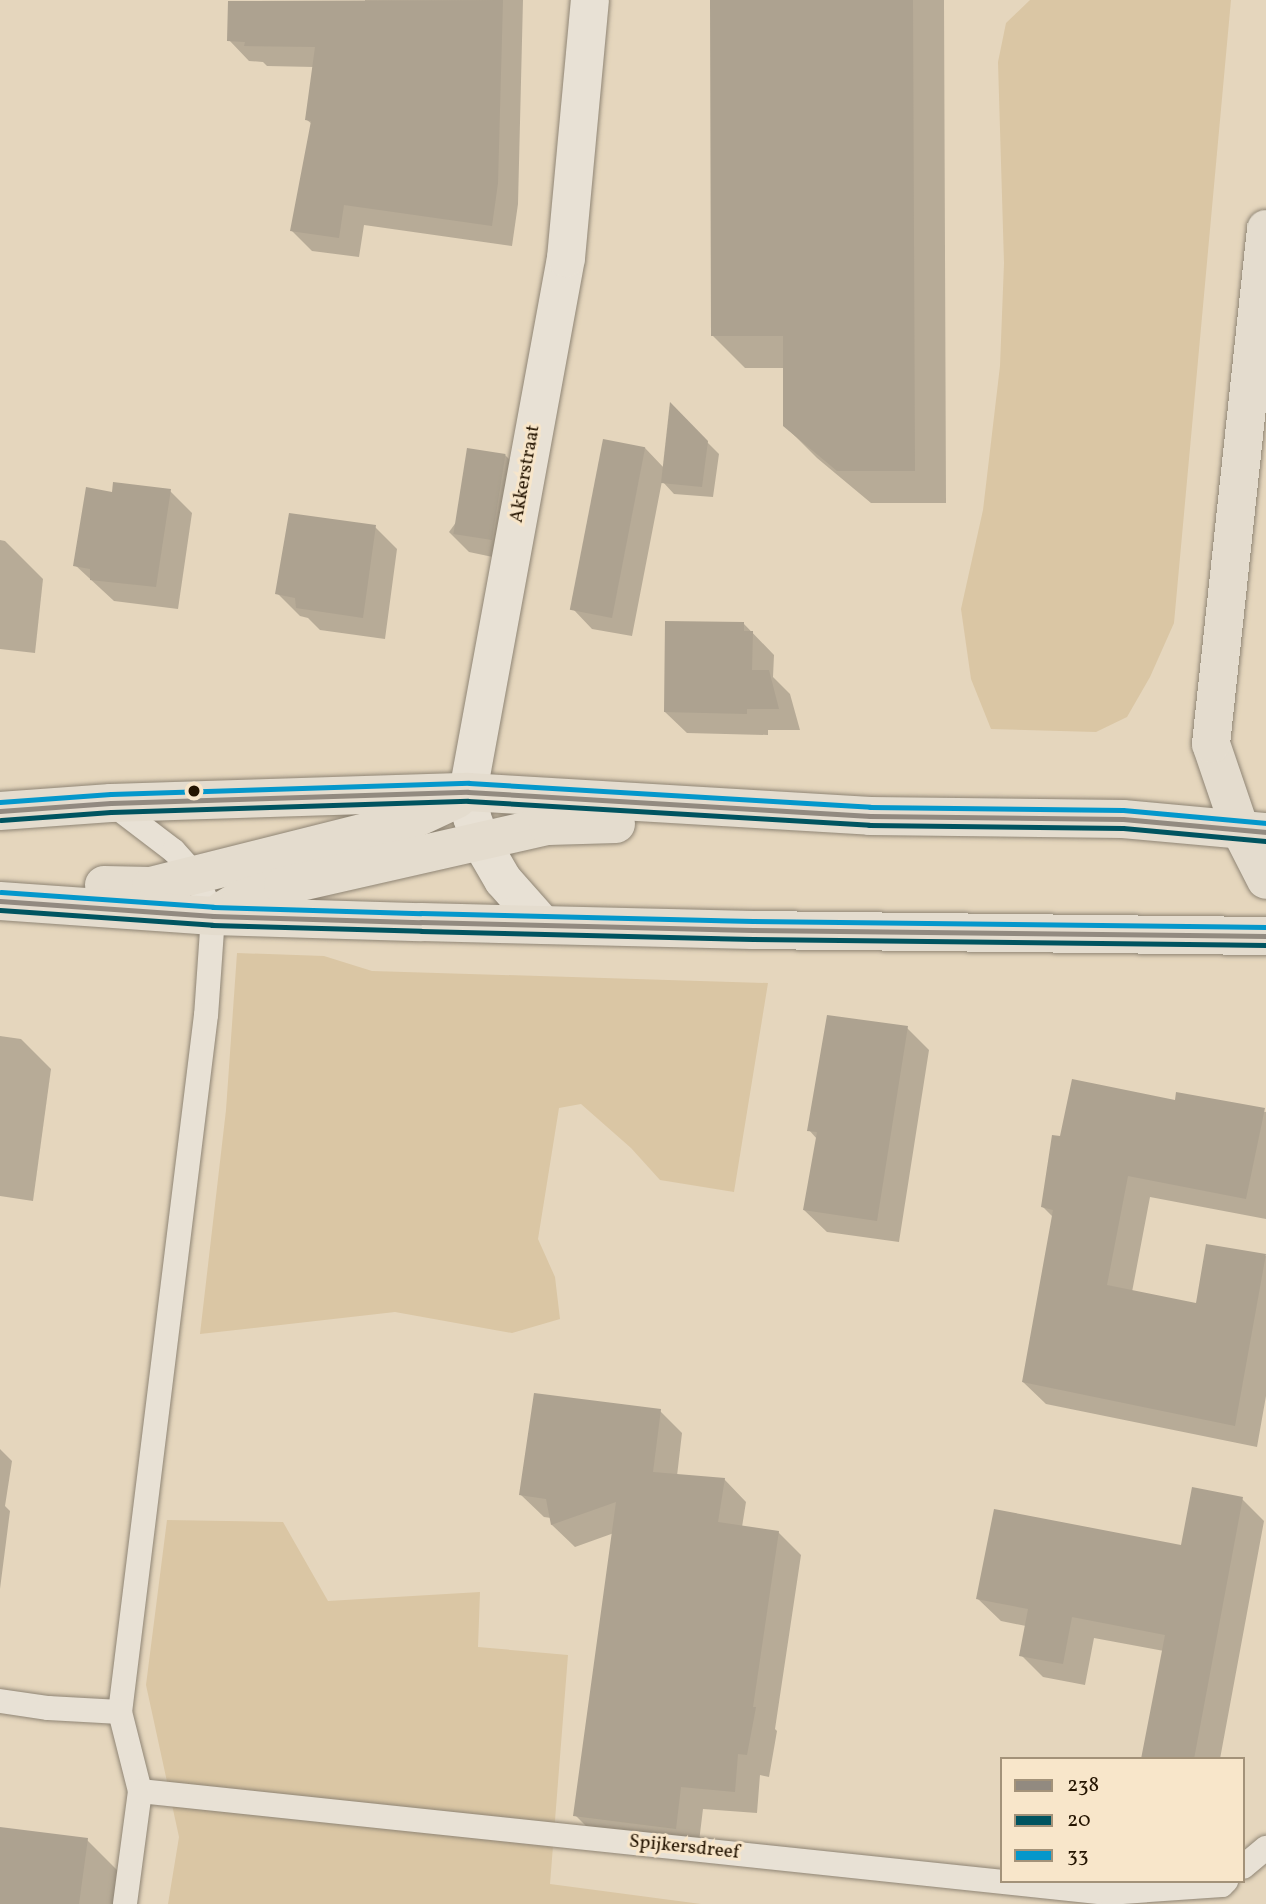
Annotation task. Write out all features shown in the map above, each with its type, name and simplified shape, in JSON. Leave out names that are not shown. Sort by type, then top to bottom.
[{"type":"main road","points":[[1266,229],[1211,744],[1253,831],[1266,880]]},
{"type":"main road","points":[[0,900],[48,885],[150,886],[410,821],[432,813],[468,792]]},
{"type":"main road","points":[[0,811],[111,803],[468,792],[870,816]]},
{"type":"main road","points":[[213,916],[242,899],[283,886],[548,826],[870,816],[1123,819],[1253,831]]},
{"type":"main road","points":[[0,900],[213,916],[543,925],[1266,936]]},
{"type":"street","name":"Akkerstraat","points":[[543,925],[503,880],[481,842],[472,817],[468,792],[566,258],[590,0]]},
{"type":"lane","points":[[111,803],[174,851],[195,874],[213,916],[206,1015],[120,1712],[140,1790],[125,1904]]},
{"type":"lane","points":[[0,1701],[48,1709],[120,1712]]},
{"type":"lane","name":"Spijkersdreef","points":[[140,1790],[1000,1882]]},
{"type":"lane","points":[[1245,1865],[1266,1848]]},
{"type":"lane","name":"Spijkersdreef","points":[[1006,1883],[1108,1894],[1224,1883]]},
{"type":"shaded area","points":[[1030,0],[1231,0],[1174,623],[1150,677],[1127,717],[1096,732],[991,729],[971,679],[961,609],[983,510],[1000,366],[1004,263],[998,62],[1006,23]]},
{"type":"shaded area","points":[[237,953],[324,956],[372,971],[768,983],[734,1192],[660,1180],[631,1148],[581,1104],[559,1108],[538,1239],[555,1277],[560,1319],[512,1333],[395,1312],[200,1334],[226,1110]]},
{"type":"shaded area","points":[[167,1520],[283,1522],[328,1601],[480,1592],[478,1647],[568,1655],[550,1884],[701,1904],[168,1904],[179,1837],[146,1685]]},
{"type":"building","points":[[503,0],[498,183],[492,226],[344,205],[339,238],[290,231],[311,121],[305,120],[315,47],[244,46],[245,42],[227,41],[228,1]]},
{"type":"building","points":[[710,0],[913,0],[915,471],[837,471],[783,426],[783,336],[711,336]]},
{"type":"building","points":[[670,402],[708,441],[702,487],[661,483]]},
{"type":"building","points":[[603,439],[645,447],[612,618],[570,610]]},
{"type":"building","points":[[467,448],[506,454],[492,540],[453,534]]},
{"type":"building","points":[[113,482],[171,489],[156,587],[90,580],[90,569],[73,566],[86,487],[112,492]]},
{"type":"building","points":[[289,513],[376,525],[363,618],[296,608],[295,598],[275,594]]},
{"type":"building","points":[[665,621],[744,622],[744,631],[753,631],[752,670],[769,670],[779,709],[747,709],[747,714],[664,712]]},
{"type":"building","points":[[827,1015],[908,1026],[877,1221],[803,1210],[817,1132],[807,1131]]},
{"type":"building","points":[[1072,1079],[1175,1100],[1176,1092],[1265,1108],[1246,1199],[1128,1176],[1107,1285],[1196,1303],[1206,1244],[1266,1254],[1235,1426],[1022,1382],[1053,1210],[1041,1207],[1052,1135],[1060,1136]]},
{"type":"building","points":[[534,1393],[661,1409],[653,1472],[725,1478],[718,1522],[779,1531],[753,1707],[756,1707],[747,1755],[738,1754],[735,1792],[681,1787],[676,1829],[573,1816],[616,1502],[551,1525],[546,1499],[519,1495]]},
{"type":"building","points":[[1192,1487],[1243,1497],[1194,1757],[1141,1757],[1165,1635],[1072,1617],[1063,1664],[1019,1656],[1028,1609],[976,1599],[994,1509],[1181,1545]]},
{"type":"building","points":[[0,1827],[88,1838],[79,1904],[0,1904]]},
{"type":"transit line","name":"33","points":[[0,802],[111,794],[469,783],[870,807],[1123,810],[1266,823]]},
{"type":"transit line","name":"238","points":[[0,811],[111,803],[468,792],[870,816],[1123,819],[1266,832]]},
{"type":"transit line","name":"20","points":[[1,820],[111,812],[468,801],[869,825],[1123,828],[1265,841]]},
{"type":"transit line","name":"33","points":[[1,892],[213,907],[421,913],[753,921],[1266,927]]},
{"type":"transit line","name":"238","points":[[0,901],[213,916],[421,922],[753,930],[1266,936]]},
{"type":"transit line","name":"20","points":[[0,910],[212,925],[421,931],[753,939],[1266,945]]}]
